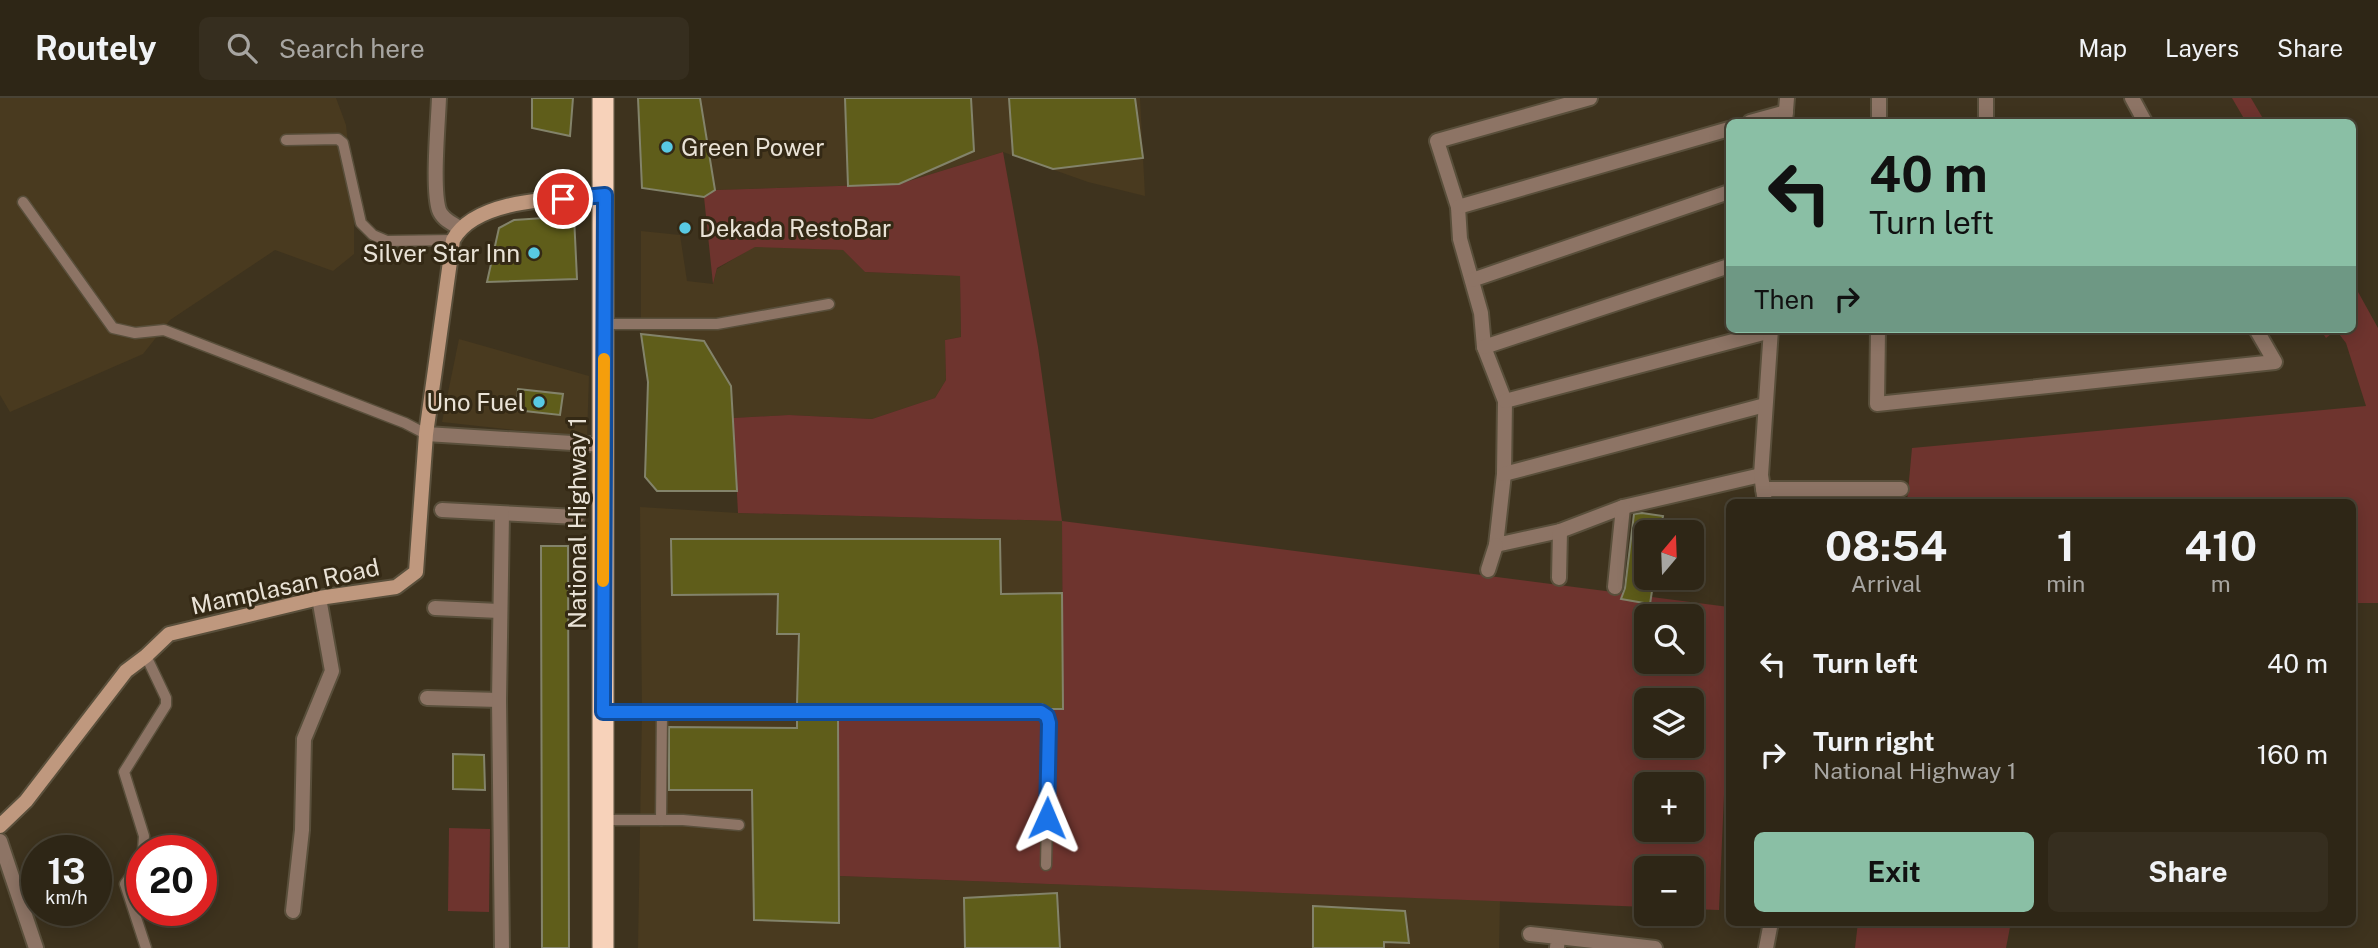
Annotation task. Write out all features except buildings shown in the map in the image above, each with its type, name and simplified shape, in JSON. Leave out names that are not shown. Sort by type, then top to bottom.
[{"type":"highway","name":"National Highway 1","points":[[603,98],[603,948]]},
{"type":"street","points":[[439,98],[436,181],[439,210],[456,234],[494,210],[521,203],[605,195]]},
{"type":"street","points":[[1488,570],[1496,545],[1504,474],[1504,401],[1484,347],[1481,313],[1460,239],[1458,207],[1437,141],[1590,98]]},
{"type":"street","points":[[1879,98],[1879,119]]},
{"type":"street","points":[[1986,98],[1986,119]]},
{"type":"street","points":[[2132,98],[2143,119]]},
{"type":"street","points":[[1760,119],[1786,111]]},
{"type":"street","points":[[1458,207],[1726,129]]},
{"type":"street","points":[[1472,280],[1726,193]]},
{"type":"street","name":"Mamplasan Road","points":[[0,826],[26,801],[126,671],[169,634],[319,598],[396,587],[416,572],[426,434],[456,234]]},
{"type":"street","points":[[1484,347],[1726,267]]},
{"type":"street","points":[[1504,401],[1760,333]]},
{"type":"street","points":[[1763,489],[1765,405],[1771,333]]},
{"type":"street","points":[[1878,333],[1877,404],[2275,362],[2258,333]]},
{"type":"street","points":[[1504,474],[1765,405]]},
{"type":"street","points":[[426,434],[604,445]]},
{"type":"street","points":[[1496,545],[1560,531],[1623,508],[1763,489],[1901,489]]},
{"type":"street","points":[[1615,587],[1623,508]]},
{"type":"street","points":[[443,510],[577,517]]},
{"type":"street","points":[[498,948],[499,611],[502,514]]},
{"type":"street","points":[[1559,578],[1560,531]]},
{"type":"street","points":[[293,911],[302,830],[304,739],[332,671],[319,598]]},
{"type":"street","points":[[435,608],[499,611]]},
{"type":"street","points":[[427,698],[499,700]]},
{"type":"street","points":[[0,841],[37,948]]},
{"type":"street","points":[[1766,948],[1769,926]]},
{"type":"street","points":[[1530,934],[1558,943],[1655,948]]},
{"type":"lane","points":[[286,140],[338,139],[343,143],[361,223],[373,235],[387,241],[456,234]]},
{"type":"lane","points":[[23,202],[113,328],[135,333],[164,330],[405,423],[426,434]]},
{"type":"lane","points":[[604,324],[717,324],[829,304]]},
{"type":"lane","points":[[144,835],[124,772],[166,705],[166,698],[146,656]]},
{"type":"lane","points":[[661,820],[662,711]]},
{"type":"lane","points":[[603,712],[1041,712],[1047,716],[1049,723],[1046,865]]},
{"type":"lane","points":[[603,820],[661,820],[739,825]]},
{"type":"lane","points":[[139,926],[146,948]]},
{"type":"shaded area","points":[[0,98],[336,98],[346,125],[354,200],[354,254],[333,271],[275,250],[170,320],[143,354],[10,412],[0,395]]},
{"type":"shaded area","points":[[700,98],[1140,98],[1145,196],[1088,182],[1003,152],[899,184],[715,190]]},
{"type":"shaded area","points":[[2232,98],[2251,98],[2263,119],[2244,119]]},
{"type":"shaded area","points":[[1003,152],[1038,347],[1062,521],[738,513],[733,418],[789,415],[872,419],[935,398],[946,380],[945,340],[961,337],[960,276],[865,272],[843,250],[755,247],[717,268],[713,284],[704,197],[715,190],[899,184]]},
{"type":"shaded area","points":[[641,231],[680,235],[687,281],[713,284],[717,269],[755,246],[843,250],[865,272],[960,276],[961,337],[945,340],[946,380],[935,398],[872,419],[789,415],[733,418],[731,386],[704,341],[641,334]]},
{"type":"shaded area","points":[[2356,288],[2378,328],[2378,603],[2356,603],[2356,499],[1907,499],[1912,448],[2366,406],[2346,343],[2338,333],[2356,333]]},
{"type":"shaded area","points":[[459,339],[589,376],[587,438],[442,422]]},
{"type":"shaded area","points":[[640,507],[738,513],[1062,521],[1063,709],[837,710],[840,876],[1500,901],[1499,948],[638,948],[642,712]]},
{"type":"shaded area","points":[[1062,521],[1726,607],[1726,749],[1719,910],[1704,909],[1704,856],[1634,856],[1634,907],[840,876],[838,711],[1063,708]]},
{"type":"shaded area","points":[[449,828],[490,829],[489,912],[448,911]]},
{"type":"shaded area","points":[[1858,926],[2010,926],[2006,948],[1855,948]]},
{"type":"slow traffic","points":[[603,581],[604,359]]},
{"type":"place","name":"Green Power","points":[[667,147]]},
{"type":"place","name":"Dekada RestoBar","points":[[685,228]]},
{"type":"place","name":"Silver Star Inn","points":[[534,253]]},
{"type":"place","name":"Uno Fuel","points":[[539,402]]},
{"type":"route","points":[[563,199],[605,195],[603,712],[1041,712],[1047,716],[1049,723],[1047,818]]}]
